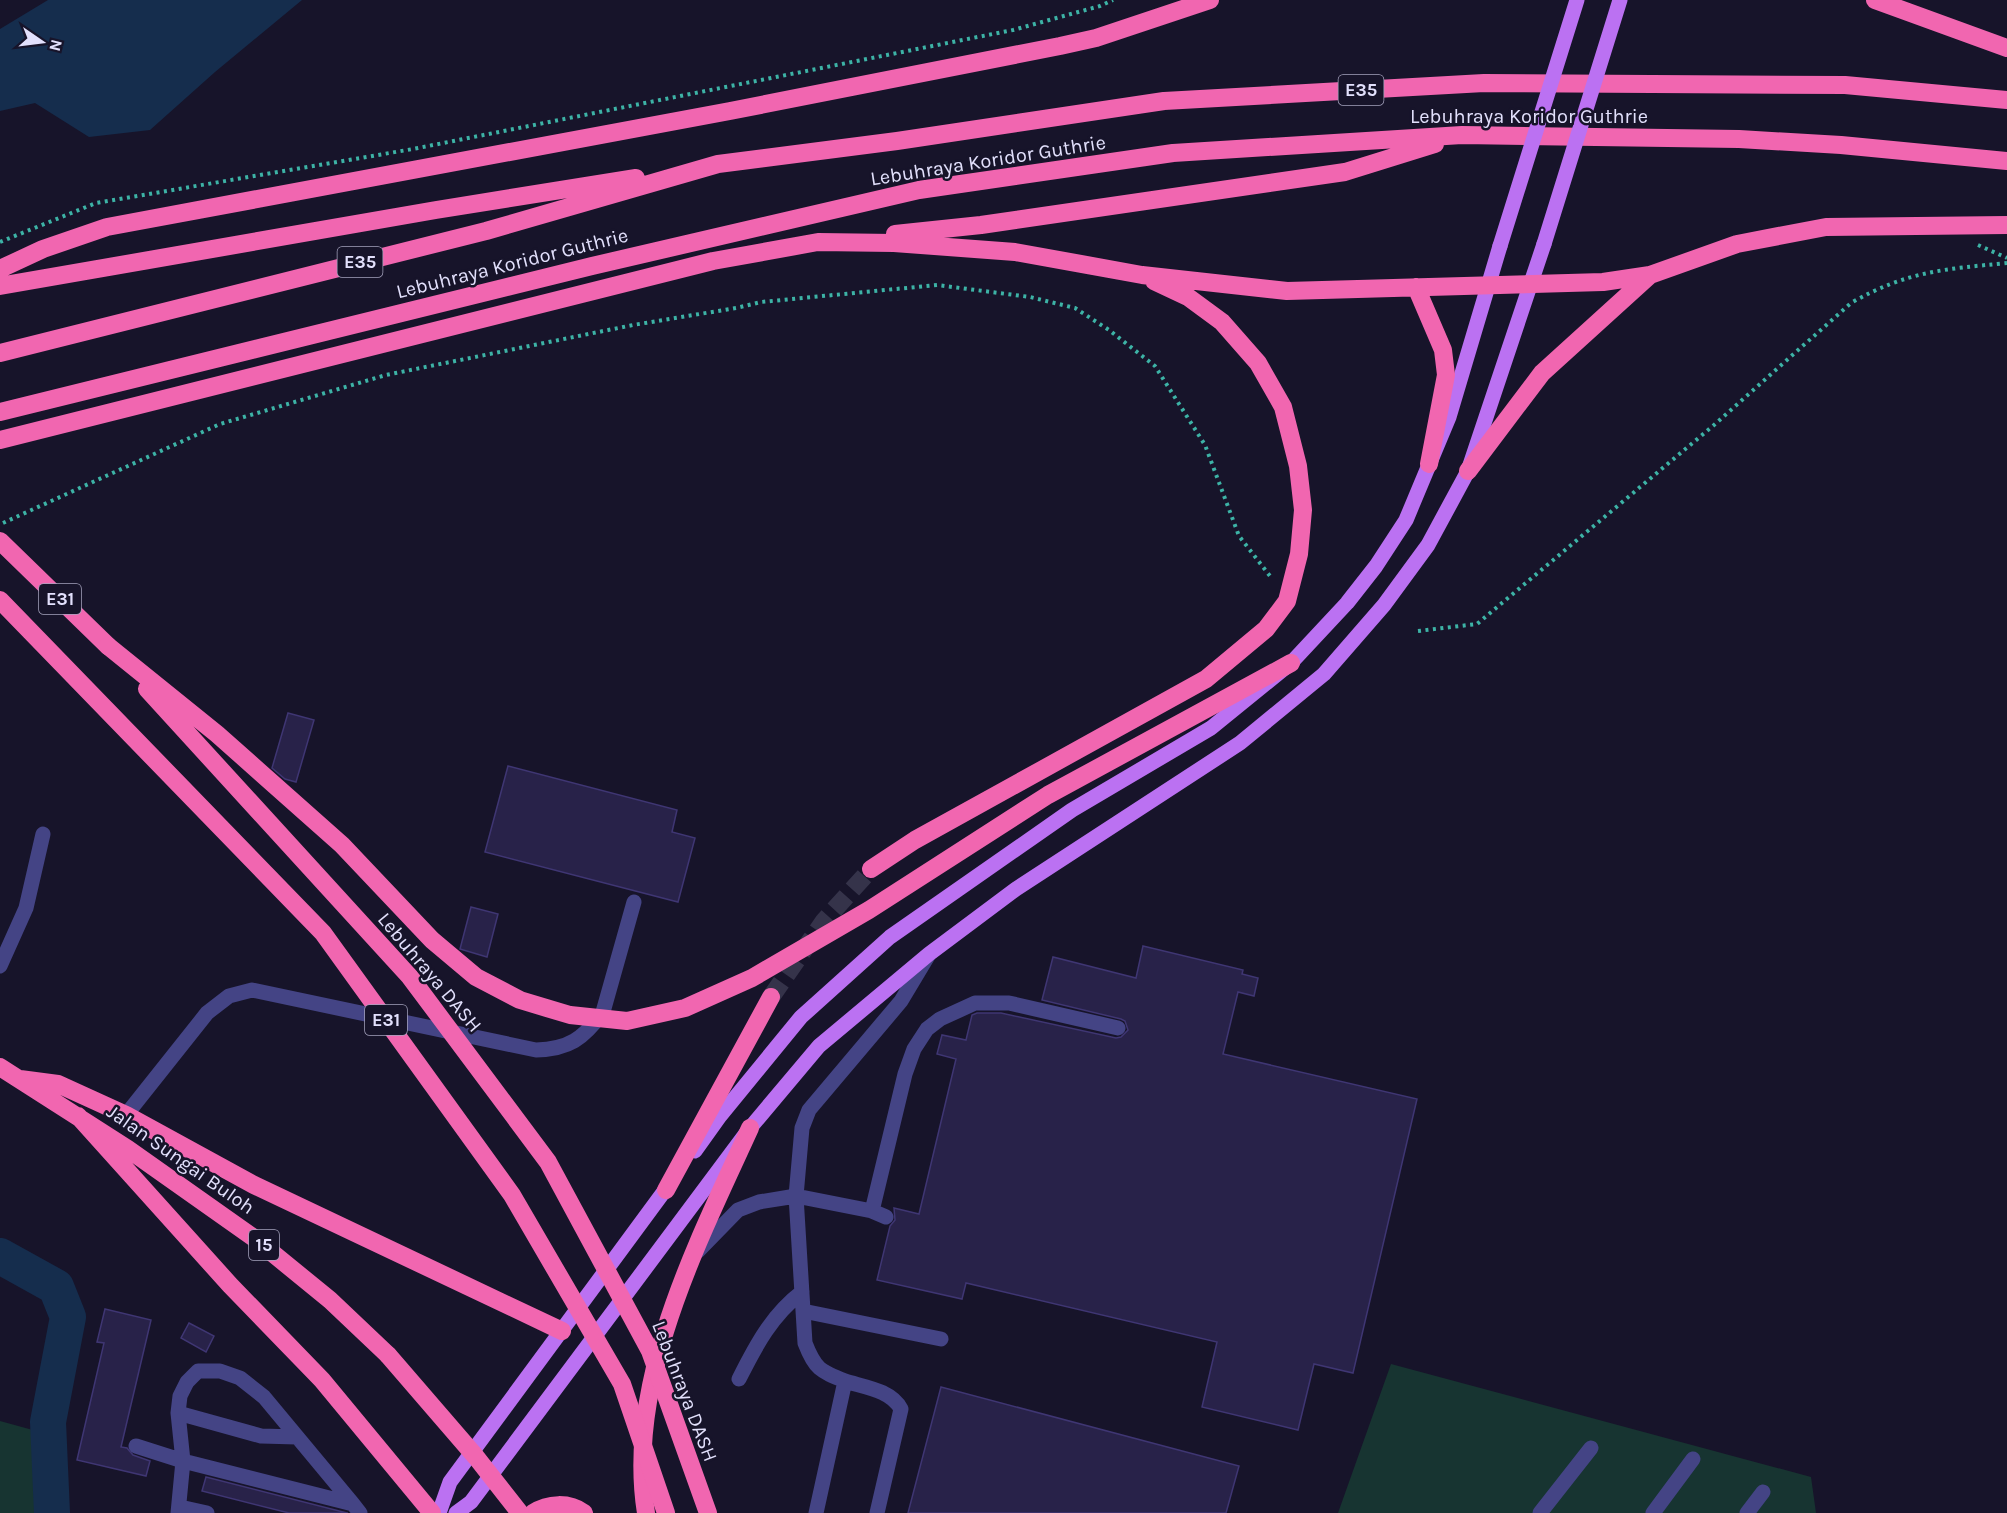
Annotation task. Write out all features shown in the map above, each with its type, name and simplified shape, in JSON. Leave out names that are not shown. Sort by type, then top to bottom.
[{"type":"highway","points":[[0,269],[43,249],[107,227],[730,111],[1060,46],[1096,38],[1210,0]]},
{"type":"highway","points":[[1875,0],[2007,48]]},
{"type":"highway","name":"Lebuhraya Koridor Guthrie","points":[[0,353],[486,231],[718,164],[909,139],[1164,101],[1484,83],[1845,85],[2007,100]]},
{"type":"highway","points":[[3,439],[713,261],[818,242],[981,225],[1345,171],[1462,135]]},
{"type":"highway","name":"Lebuhraya Koridor Guthrie","points":[[0,412],[592,266],[920,190],[1173,153],[1462,135],[1739,139],[1841,145],[2007,161]]},
{"type":"highway","points":[[0,286],[424,212],[718,164]]},
{"type":"highway","points":[[818,242],[894,243],[1015,252],[1142,275],[1287,291],[1603,282],[1650,275],[1737,244],[1826,227],[2007,225]]},
{"type":"highway","points":[[872,869],[915,840],[1206,679],[1266,629],[1287,602],[1299,554],[1303,510],[1298,466],[1283,407],[1258,363],[1222,322],[1188,297],[1142,275]]},
{"type":"highway","points":[[1468,471],[1542,374],[1650,275]]},
{"type":"highway","points":[[1416,287],[1443,350],[1446,375],[1429,464]]},
{"type":"highway","name":"Lebuhraya DASH","points":[[0,541],[108,646],[410,977],[548,1162],[650,1351],[708,1513]]},
{"type":"highway","name":"E31","points":[[0,600],[323,933],[512,1195],[622,1384],[666,1513]]},
{"type":"highway","points":[[108,646],[217,735],[333,837],[432,940],[476,976],[520,1000],[570,1015],[627,1021],[685,1008],[752,978],[869,910],[1048,795],[1291,663]]},
{"type":"highway","points":[[666,1190],[771,997]]},
{"type":"highway","name":"Jalan Sungai Buloh","points":[[0,1067],[78,1116],[254,1238],[330,1300],[388,1355],[476,1457],[520,1513]]},
{"type":"highway","points":[[20,1079],[57,1084],[126,1115],[254,1185],[562,1331]]},
{"type":"highway","points":[[78,1116],[230,1285],[322,1380],[432,1513]]},
{"type":"highway","points":[[646,1513],[642,1450],[651,1380],[690,1258],[750,1128]]},
{"type":"highway","points":[[533,1513],[543,1506],[573,1505],[584,1513]]},
{"type":"main road","points":[[439,1513],[450,1482],[720,1116],[801,1017],[890,937],[1072,810],[1211,728],[1291,663],[1347,603],[1376,566],[1406,520],[1449,417],[1577,0]]},
{"type":"main road","points":[[456,1513],[471,1502],[750,1128],[819,1046],[929,954],[1016,890],[1240,742],[1324,674],[1384,605],[1428,545],[1468,471],[1531,285],[1620,0]]},
{"type":"street","points":[[0,966],[26,908],[43,834]]},
{"type":"street","points":[[126,1115],[207,1013],[229,996],[252,990],[536,1050],[555,1050],[575,1042],[603,1012],[634,902]]},
{"type":"street","points":[[877,1513],[901,1409],[898,1402],[882,1392],[820,1371],[810,1357],[805,1343],[796,1196],[802,1128],[809,1110],[901,1001],[929,954]]},
{"type":"street","points":[[690,1258],[738,1210],[759,1202],[796,1196],[879,1214],[905,1074],[920,1039],[927,1029],[940,1019],[975,1003],[1009,1003],[1118,1028]]},
{"type":"street","points":[[740,1379],[759,1339],[785,1305],[802,1292]]},
{"type":"street","points":[[803,1311],[941,1339]]},
{"type":"street","points":[[207,1513],[179,1510],[183,1461],[178,1413],[180,1396],[187,1382],[198,1371],[220,1371],[240,1378],[264,1397],[357,1508]]},
{"type":"street","points":[[816,1513],[845,1381]]},
{"type":"street","points":[[178,1413],[261,1436],[297,1437]]},
{"type":"street","points":[[136,1446],[357,1508]]},
{"type":"street","points":[[1540,1513],[1591,1448]]},
{"type":"street","points":[[1653,1513],[1693,1459]]},
{"type":"street","points":[[1747,1513],[1762,1492]]},
{"type":"path","points":[[0,242],[96,203],[413,149],[1002,32],[1100,6],[1113,0]]},
{"type":"path","points":[[1418,631],[1477,624],[1714,425],[1851,303],[1904,277],[1942,269],[2007,263]]},
{"type":"path","points":[[0,525],[220,424],[386,375],[633,325],[761,302],[937,285],[1030,297],[1076,308],[1155,366],[1205,445],[1239,536],[1270,576]]},
{"type":"green space","points":[[1391,1364],[1811,1477],[1816,1513],[1338,1513]]},
{"type":"green space","points":[[0,1421],[40,1432],[40,1513],[0,1513]]},
{"type":"water","points":[[48,0],[302,0],[215,72],[150,130],[89,137],[35,103],[0,111],[0,29]]},
{"type":"building","points":[[288,713],[314,720],[296,782],[285,779],[272,768]]},
{"type":"building","points":[[508,766],[677,810],[672,832],[695,838],[678,902],[485,852]]},
{"type":"building","points":[[471,907],[498,914],[487,957],[460,949]]},
{"type":"building","points":[[1143,946],[1243,970],[1242,974],[1258,978],[1254,996],[1238,992],[1223,1054],[1417,1099],[1353,1373],[1314,1364],[1298,1430],[1202,1407],[1217,1342],[966,1283],[962,1299],[877,1280],[890,1226],[895,1220],[894,1208],[919,1214],[956,1059],[937,1054],[942,1035],[966,1040],[972,1015],[1001,1013],[1116,1038],[1121,1037],[1128,1030],[1125,1021],[1121,1019],[1042,1000],[1053,957],[1136,978]]},
{"type":"building","points":[[105,1309],[151,1320],[121,1447],[127,1448],[133,1455],[150,1461],[146,1476],[77,1460],[104,1343],[97,1342]]},
{"type":"building","points":[[189,1323],[214,1336],[206,1352],[181,1338]]},
{"type":"building","points":[[941,1387],[1239,1466],[1226,1513],[908,1513]]},
{"type":"building","points":[[206,1477],[347,1513],[289,1513],[202,1491]]},
{"type":"waterway","points":[[0,1256],[56,1287],[68,1317],[48,1422],[52,1513]]},
{"type":"tunnel","points":[[771,997],[824,921],[871,869]]}]
